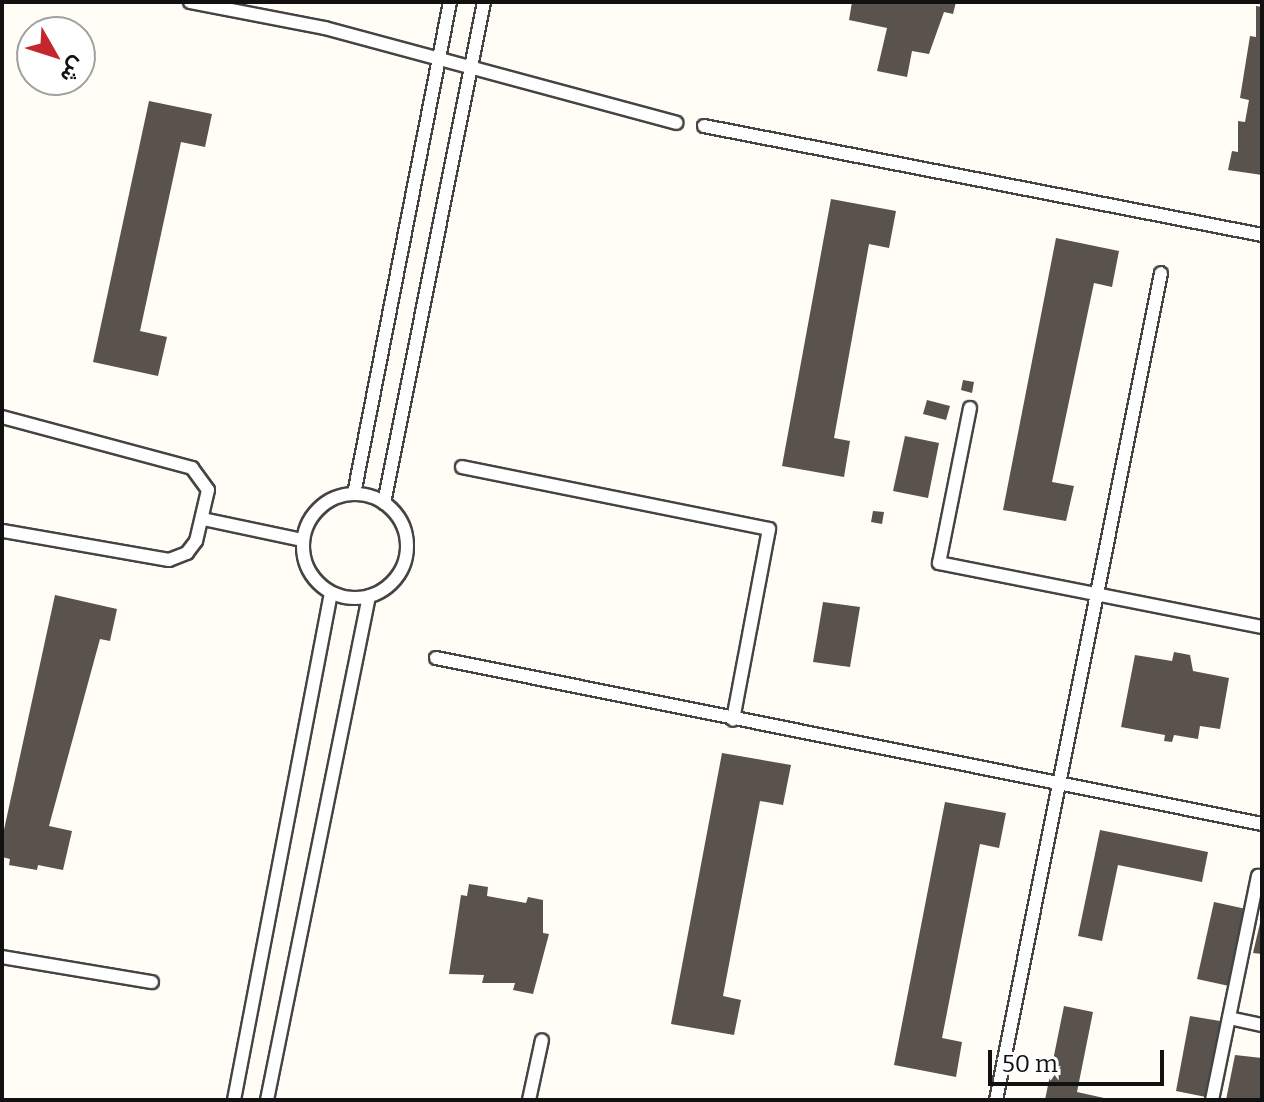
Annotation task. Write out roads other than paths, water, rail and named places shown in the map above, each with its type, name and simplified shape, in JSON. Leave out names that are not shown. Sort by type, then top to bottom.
[{"type":"lane","points":[[190,2],[325,28],[438,62],[676,123]]},
{"type":"lane","points":[[354,494],[450,2]]},
{"type":"lane","points":[[384,503],[484,2]]},
{"type":"lane","points":[[704,126],[1262,235]]},
{"type":"lane","points":[[996,1100],[1161,273]]},
{"type":"lane","points":[[970,408],[939,563],[1262,627]]},
{"type":"lane","points":[[2,417],[192,468],[208,490],[203,519],[192,547],[169,560],[2,531]]},
{"type":"lane","points":[[462,467],[769,529],[733,720]]},
{"type":"lane","points":[[354,494],[384,503],[401,522],[405,560],[392,583],[369,596],[331,593],[312,576],[303,540],[320,508],[354,494]]},
{"type":"lane","points":[[203,519],[303,540]]},
{"type":"lane","points":[[234,1100],[331,593]]},
{"type":"lane","points":[[267,1100],[369,596]]},
{"type":"lane","points":[[436,658],[1059,786],[1262,824]]},
{"type":"lane","points":[[1212,1100],[1258,876]]},
{"type":"lane","points":[[2,957],[152,982]]},
{"type":"lane","points":[[1229,1018],[1262,1025]]},
{"type":"lane","points":[[529,1100],[542,1040]]}]
